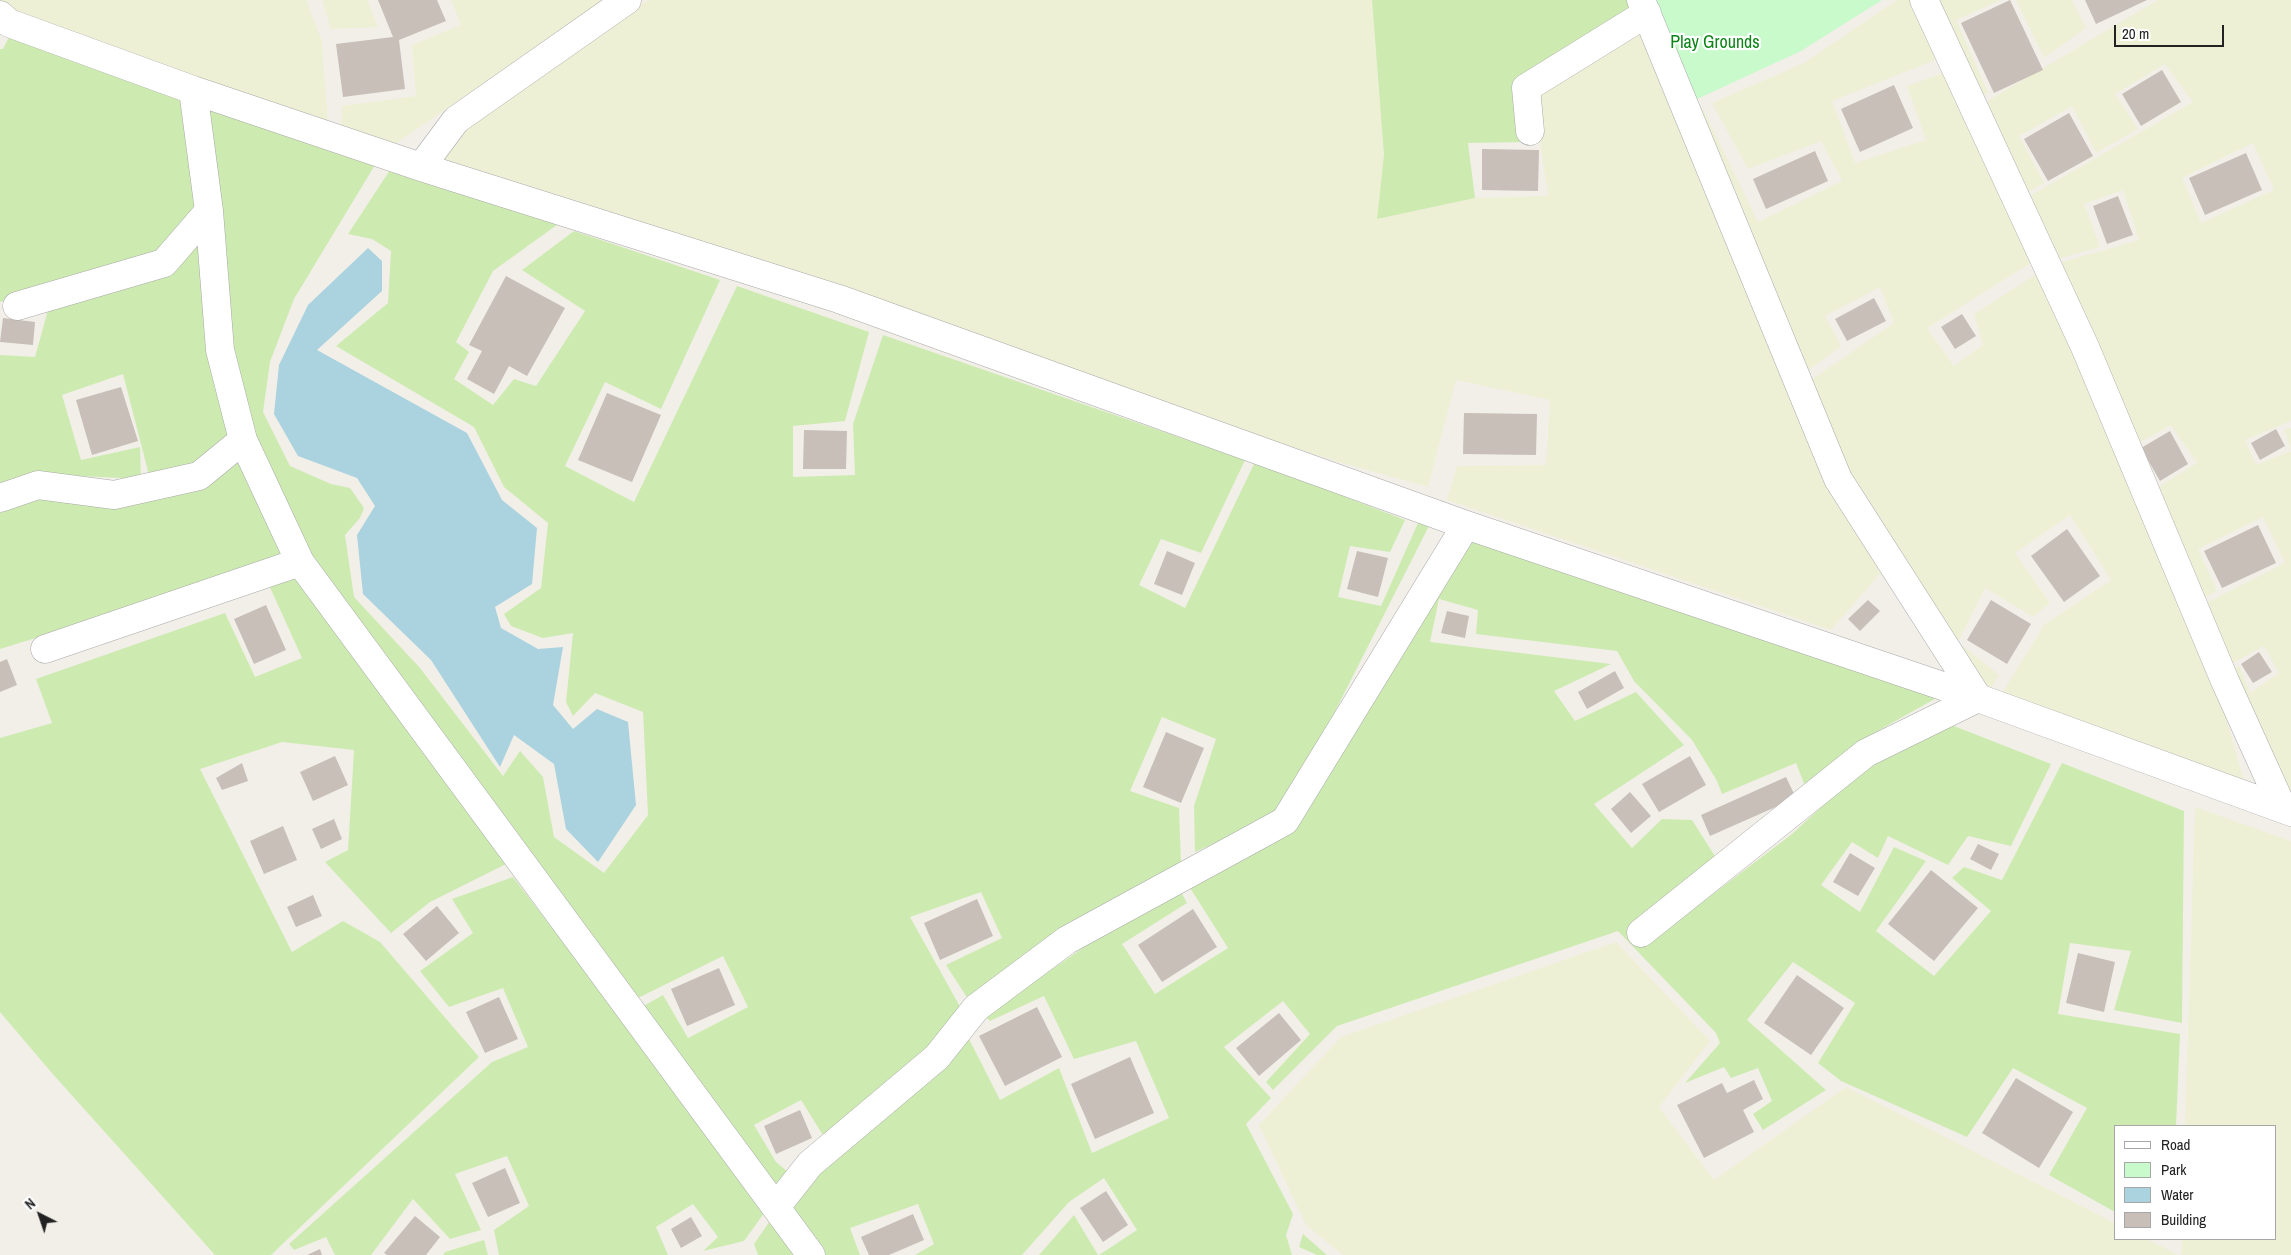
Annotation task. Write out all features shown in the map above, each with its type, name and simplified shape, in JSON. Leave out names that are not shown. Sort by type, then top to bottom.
[{"type":"street","points":[[421,168],[456,120],[627,0]]},
{"type":"street","points":[[1924,0],[2085,347],[2221,672],[2287,811]]},
{"type":"street","points":[[1530,131],[1526,88],[1644,6],[1838,480],[1978,698]]},
{"type":"street","points":[[0,15],[9,23],[193,90],[421,168],[839,299],[1466,525],[1978,698],[2287,811]]},
{"type":"street","points":[[193,90],[209,211],[220,350],[243,440],[300,562],[811,1255]]},
{"type":"street","points":[[17,306],[164,263],[209,211]]},
{"type":"street","points":[[0,498],[38,485],[114,494],[200,476],[243,440]]},
{"type":"street","points":[[776,1207],[810,1164],[937,1057],[976,1008],[1067,940],[1285,821],[1466,525]]},
{"type":"street","points":[[45,648],[300,562]]},
{"type":"street","points":[[1641,933],[1866,753],[1978,698]]},
{"type":"green space","points":[[0,0],[306,0],[322,41],[328,125],[16,17]]},
{"type":"green space","points":[[322,0],[367,0],[378,27],[331,29]]},
{"type":"green space","points":[[451,0],[605,0],[395,144],[341,126],[342,106],[416,96],[412,45],[461,25]]},
{"type":"green space","points":[[648,0],[1372,0],[1384,155],[1377,219],[1475,198],[1548,196],[1533,92],[1643,19],[1792,388],[1880,574],[1831,630],[1447,500],[1457,466],[1546,465],[1550,400],[1456,380],[1428,487],[1335,461],[422,157]]},
{"type":"green space","points":[[1372,0],[1631,0],[1637,12],[1521,85],[1526,142],[1468,143],[1475,198],[1377,219],[1384,155]]},
{"type":"green space","name":"Play Grounds","points":[[1648,0],[1882,0],[1801,51],[1695,100]]},
{"type":"green space","points":[[1897,0],[1912,0],[1940,58],[1832,101],[1855,163],[1926,140],[1907,86],[1946,72],[2037,259],[1927,328],[1954,366],[1983,345],[1974,314],[2043,270],[2217,687],[2244,781],[2001,695],[2044,625],[2111,580],[2070,515],[2015,553],[2050,603],[2033,617],[1985,588],[1958,642],[1999,675],[1988,693],[1951,678],[1805,384],[1894,323],[1880,287],[1825,316],[1841,346],[1803,374],[1689,116],[1703,109],[1758,222],[1842,181],[1821,141],[1748,169],[1712,103],[1804,63]]},
{"type":"green space","points":[[1932,0],[2001,0],[1956,20],[1988,93],[1975,98]]},
{"type":"green space","points":[[2016,0],[2072,0],[2086,28],[2044,58]]},
{"type":"green space","points":[[2158,0],[2291,0],[2291,421],[2245,440],[2256,465],[2291,451],[2291,805],[2224,673],[2239,666],[2250,693],[2279,673],[2264,646],[2224,668],[2194,609],[2285,563],[2263,517],[2198,549],[2217,591],[2192,604],[2147,494],[2197,463],[2171,425],[2133,446],[2056,264],[2139,240],[2123,190],[2084,204],[2100,247],[2050,261],[2023,200],[2193,102],[2165,64],[2115,94],[2138,129],[2096,153],[2072,106],[2019,136],[2044,183],[2023,195],[1979,106]],"holes":[[[2253,143],[2274,190],[2201,223],[2182,178]]]},
{"type":"green space","points":[[13,29],[189,94],[206,202],[162,257],[0,302],[0,49],[3,49]]},
{"type":"green space","points":[[202,99],[378,160],[294,299],[270,362],[263,412],[290,466],[331,484],[350,488],[364,508],[360,518],[345,535],[354,597],[420,668],[503,776],[520,751],[543,777],[554,837],[604,873],[648,815],[643,712],[595,693],[573,716],[566,702],[573,633],[543,638],[511,626],[504,614],[541,588],[548,523],[504,487],[474,427],[336,346],[388,303],[391,251],[372,239],[348,234],[392,167],[561,222],[493,271],[456,342],[469,352],[454,379],[493,405],[514,379],[536,386],[585,311],[522,270],[574,231],[720,280],[661,409],[605,382],[565,466],[634,502],[737,286],[869,332],[845,421],[793,426],[793,477],[855,475],[853,424],[883,335],[1245,460],[1201,553],[1161,539],[1139,585],[1185,608],[1255,462],[1405,520],[1390,552],[1350,546],[1338,597],[1381,606],[1418,523],[1430,524],[1284,812],[1195,852],[1194,806],[1216,739],[1162,717],[1130,791],[1179,808],[1181,862],[970,1002],[946,965],[1002,938],[981,892],[910,917],[963,1012],[932,1052],[826,1140],[801,1100],[754,1125],[776,1162],[793,1176],[775,1192],[640,1008],[663,995],[688,1038],[748,1007],[723,956],[636,999],[310,559],[249,435],[226,342]]},
{"type":"green space","points":[[208,215],[238,435],[198,468],[150,479],[123,374],[62,395],[81,460],[140,447],[141,479],[38,474],[0,487],[0,355],[35,357],[50,303],[169,267]]},
{"type":"green space","points":[[2291,428],[2291,451],[2284,429]]},
{"type":"green space","points":[[246,448],[294,558],[0,649],[0,513],[40,496],[114,505]]},
{"type":"green space","points":[[1447,531],[1940,696],[1858,742],[1807,791],[1796,763],[1722,794],[1717,781],[1692,740],[1634,681],[1617,651],[1476,634],[1478,610],[1439,599],[1430,642],[1611,664],[1554,691],[1575,721],[1636,692],[1684,745],[1594,804],[1632,848],[1662,819],[1692,820],[1720,864],[1646,945],[1792,834],[1867,765],[1931,717],[2051,764],[2011,846],[1968,836],[1948,865],[1888,836],[1878,858],[1852,842],[1821,885],[1860,912],[1894,847],[1926,861],[1876,931],[1934,976],[1991,911],[1952,878],[1964,867],[2002,880],[2062,763],[2184,811],[2182,1023],[2114,1010],[2131,951],[2070,943],[2058,1014],[2180,1034],[2176,1125],[2114,1125],[2114,1211],[2049,1175],[2087,1108],[2013,1068],[1967,1137],[1841,1081],[1818,1063],[1855,1003],[1793,962],[1747,1020],[1826,1090],[1763,1130],[1753,1114],[1772,1101],[1758,1068],[1731,1078],[1724,1067],[1685,1083],[1720,1043],[1716,1033],[1618,931],[1337,1026],[1273,1090],[1266,1082],[1310,1034],[1283,1001],[1224,1047],[1271,1098],[1246,1124],[1293,1214],[1286,1235],[1292,1255],[1099,1255],[1137,1230],[1104,1178],[1069,1202],[1022,1255],[915,1255],[934,1244],[918,1204],[850,1228],[860,1255],[823,1255],[788,1203],[968,1037],[1000,1100],[1059,1068],[1092,1153],[1169,1118],[1136,1041],[1074,1059],[1044,996],[990,1021],[985,1016],[1176,883],[1187,903],[1122,944],[1155,994],[1228,948],[1187,883],[1292,831]]},
{"type":"green space","points":[[303,569],[510,862],[430,902],[391,933],[325,862],[348,850],[354,750],[282,742],[200,769],[292,952],[343,921],[380,942],[479,1057],[271,1255],[215,1255],[51,1072],[0,1012],[0,738],[52,723],[36,679],[225,613],[255,677],[302,658],[268,583]]},
{"type":"green space","points":[[2195,807],[2291,841],[2291,1255],[2181,1255],[2182,1240],[2276,1240],[2276,1125],[2185,1125]]},
{"type":"green space","points":[[513,877],[767,1209],[744,1241],[703,1251],[718,1237],[693,1204],[656,1227],[668,1255],[499,1255],[494,1230],[529,1206],[507,1156],[455,1174],[481,1230],[450,1239],[413,1199],[371,1255],[335,1255],[326,1237],[294,1250],[289,1244],[492,1062],[528,1047],[503,988],[449,1007],[420,971],[473,933],[452,899]]},
{"type":"green space","points":[[1616,942],[1710,1041],[1659,1107],[1714,1180],[1846,1087],[2114,1222],[2114,1240],[2149,1240],[2179,1255],[1343,1255],[1306,1225],[1259,1125],[1341,1037]]},
{"type":"green space","points":[[774,1215],[802,1255],[758,1255],[754,1244]]},
{"type":"green space","points":[[1074,1215],[1098,1255],[1039,1255]]},
{"type":"green space","points":[[1303,1234],[1327,1255],[1317,1255],[1299,1247]]},
{"type":"green space","points":[[484,1240],[488,1255],[443,1255],[445,1252]]},
{"type":"water","points":[[368,248],[382,261],[382,291],[317,350],[467,433],[502,500],[537,528],[532,584],[495,607],[501,628],[538,649],[563,647],[553,705],[573,729],[597,709],[628,722],[636,805],[598,862],[566,829],[554,764],[514,735],[500,767],[431,660],[363,594],[357,535],[375,506],[357,478],[298,456],[274,414],[279,365],[308,305]]},
{"type":"building","points":[[378,0],[437,0],[446,21],[399,40],[405,89],[343,97],[336,44],[393,37]]},
{"type":"building","points":[[2010,0],[2043,70],[1994,93],[1961,23]]},
{"type":"building","points":[[2085,0],[2147,0],[2096,24]]},
{"type":"building","points":[[2162,70],[2181,102],[2141,126],[2122,94]]},
{"type":"building","points":[[1894,85],[1913,128],[1860,152],[1841,109]]},
{"type":"building","points":[[2069,113],[2093,156],[2048,181],[2024,139]]},
{"type":"building","points":[[1482,149],[1539,150],[1538,191],[1482,190]]},
{"type":"building","points":[[1815,151],[1828,181],[1766,209],[1753,179]]},
{"type":"building","points":[[2246,153],[2262,190],[2205,215],[2189,178]]},
{"type":"building","points":[[2118,196],[2133,235],[2107,244],[2093,206]]},
{"type":"building","points":[[506,276],[565,308],[527,376],[509,366],[494,394],[467,379],[482,351],[469,345]]},
{"type":"building","points":[[1874,298],[1886,321],[1847,341],[1835,319]]},
{"type":"building","points":[[1962,314],[1976,336],[1955,349],[1941,327]]},
{"type":"building","points":[[3,318],[35,322],[33,345],[0,342]]},
{"type":"building","points":[[121,387],[138,441],[92,455],[76,400]]},
{"type":"building","points":[[607,393],[661,415],[632,482],[578,460]]},
{"type":"building","points":[[1464,413],[1537,414],[1536,455],[1463,454]]},
{"type":"building","points":[[2276,429],[2285,446],[2260,460],[2251,443]]},
{"type":"building","points":[[804,430],[847,431],[846,469],[803,469]]},
{"type":"building","points":[[2170,431],[2188,464],[2160,481],[2141,448]]},
{"type":"building","points":[[2258,525],[2276,563],[2222,588],[2204,551]]},
{"type":"building","points":[[2067,529],[2100,576],[2064,602],[2031,556]]},
{"type":"building","points":[[1167,551],[1195,563],[1182,595],[1154,584]]},
{"type":"building","points":[[1357,551],[1388,558],[1378,597],[1347,589]]},
{"type":"building","points":[[1868,600],[1880,611],[1860,631],[1848,619]]},
{"type":"building","points":[[1991,600],[2031,624],[2007,664],[1967,640]]},
{"type":"building","points":[[266,605],[286,650],[254,664],[234,619]]},
{"type":"building","points":[[1447,611],[1469,616],[1465,638],[1441,633]]},
{"type":"building","points":[[2259,652],[2272,672],[2253,683],[2241,664]]},
{"type":"building","points":[[7,659],[17,685],[0,692],[0,662]]},
{"type":"building","points":[[1615,671],[1624,688],[1587,709],[1578,692]]},
{"type":"building","points":[[1166,732],[1204,748],[1181,803],[1143,787]]},
{"type":"building","points":[[335,756],[348,785],[313,801],[300,772]]},
{"type":"building","points":[[1690,756],[1706,785],[1659,812],[1642,784]]},
{"type":"building","points":[[242,763],[248,781],[222,790],[216,778]]},
{"type":"building","points":[[1786,777],[1796,798],[1710,836],[1701,815]]},
{"type":"building","points":[[1630,792],[1651,816],[1631,833],[1611,809]]},
{"type":"building","points":[[334,819],[342,839],[321,849],[312,829]]},
{"type":"building","points":[[283,826],[297,860],[264,874],[250,841]]},
{"type":"building","points":[[1978,844],[1999,854],[1991,870],[1970,859]]},
{"type":"building","points":[[1850,853],[1875,868],[1858,896],[1833,882]]},
{"type":"building","points":[[1931,870],[1978,908],[1934,961],[1888,924]]},
{"type":"building","points":[[313,895],[322,916],[296,927],[287,907]]},
{"type":"building","points":[[977,899],[993,936],[940,960],[924,923]]},
{"type":"building","points":[[437,906],[459,933],[426,961],[403,934]]},
{"type":"building","points":[[1193,909],[1217,947],[1162,982],[1138,945]]},
{"type":"building","points":[[2078,953],[2115,962],[2104,1012],[2066,1003]]},
{"type":"building","points":[[719,968],[735,1005],[687,1026],[671,989]]},
{"type":"building","points":[[1797,975],[1844,1008],[1811,1055],[1764,1023]]},
{"type":"building","points":[[499,997],[518,1039],[485,1053],[466,1012]]},
{"type":"building","points":[[1037,1007],[1062,1057],[1005,1086],[979,1036]]},
{"type":"building","points":[[1279,1013],[1301,1040],[1259,1076],[1236,1048]]},
{"type":"building","points":[[1130,1057],[1154,1113],[1095,1139],[1071,1084]]},
{"type":"building","points":[[2016,1078],[2073,1112],[2039,1168],[1982,1133]]},
{"type":"building","points":[[1754,1080],[1763,1099],[1743,1110],[1754,1132],[1704,1158],[1677,1105],[1722,1083],[1727,1093]]},
{"type":"building","points":[[800,1110],[812,1138],[776,1154],[764,1126]]},
{"type":"building","points":[[505,1168],[520,1203],[488,1217],[472,1183]]},
{"type":"building","points":[[1106,1191],[1128,1225],[1103,1242],[1080,1208]]},
{"type":"building","points":[[913,1214],[924,1240],[889,1255],[869,1255],[861,1237]]},
{"type":"building","points":[[415,1216],[440,1237],[426,1255],[387,1255],[384,1253]]},
{"type":"building","points":[[691,1217],[702,1236],[681,1248],[671,1229]]},
{"type":"building","points":[[320,1249],[322,1255],[307,1255]]}]
